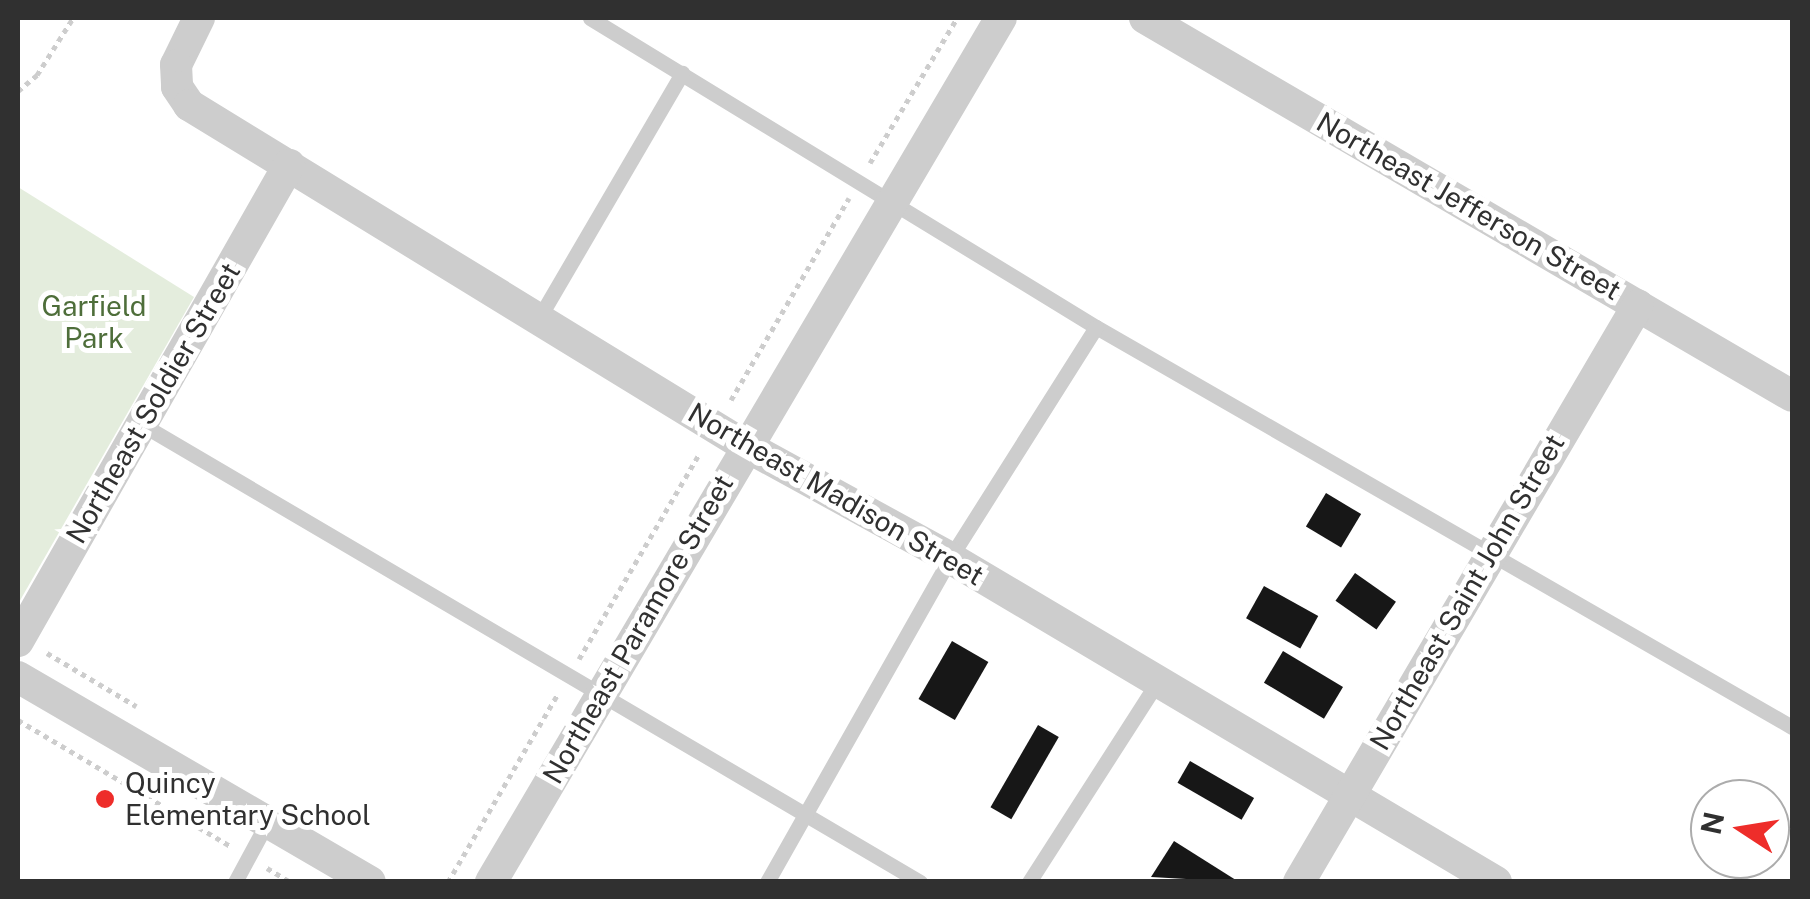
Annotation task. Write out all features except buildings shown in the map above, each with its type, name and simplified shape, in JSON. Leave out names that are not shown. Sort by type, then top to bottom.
[{"type":"street","name":"Northeast Madison Street","points":[[199,18],[176,65],[182,98],[744,445],[950,558],[1496,882]]},
{"type":"street","name":"Northeast Paramore Street","points":[[491,882],[744,445],[894,202],[1001,18]]},
{"type":"street","name":"Northeast Jefferson Street","points":[[1145,18],[1792,396]]},
{"type":"street","name":"Northeast Soldier Street","points":[[18,640],[289,165]]},
{"type":"street","name":"Northeast Saint John Street","points":[[1299,882],[1488,552],[1638,305]]},
{"type":"street","points":[[18,677],[370,882]]},
{"type":"lane","points":[[590,18],[1096,327],[1792,728]]},
{"type":"lane","points":[[539,318],[682,73]]},
{"type":"lane","points":[[767,882],[950,558],[1096,327]]},
{"type":"lane","points":[[141,424],[920,882]]},
{"type":"lane","points":[[1029,882],[1158,680]]},
{"type":"lane","points":[[235,882],[268,821]]},
{"type":"path","points":[[18,90],[37,76],[73,18]]},
{"type":"path","points":[[18,720],[290,882]]},
{"type":"green space","name":"Garfield Park","points":[[18,187],[194,297],[18,604]]},
{"type":"place","name":"Quincy Elementary School","points":[[105,799]]}]
